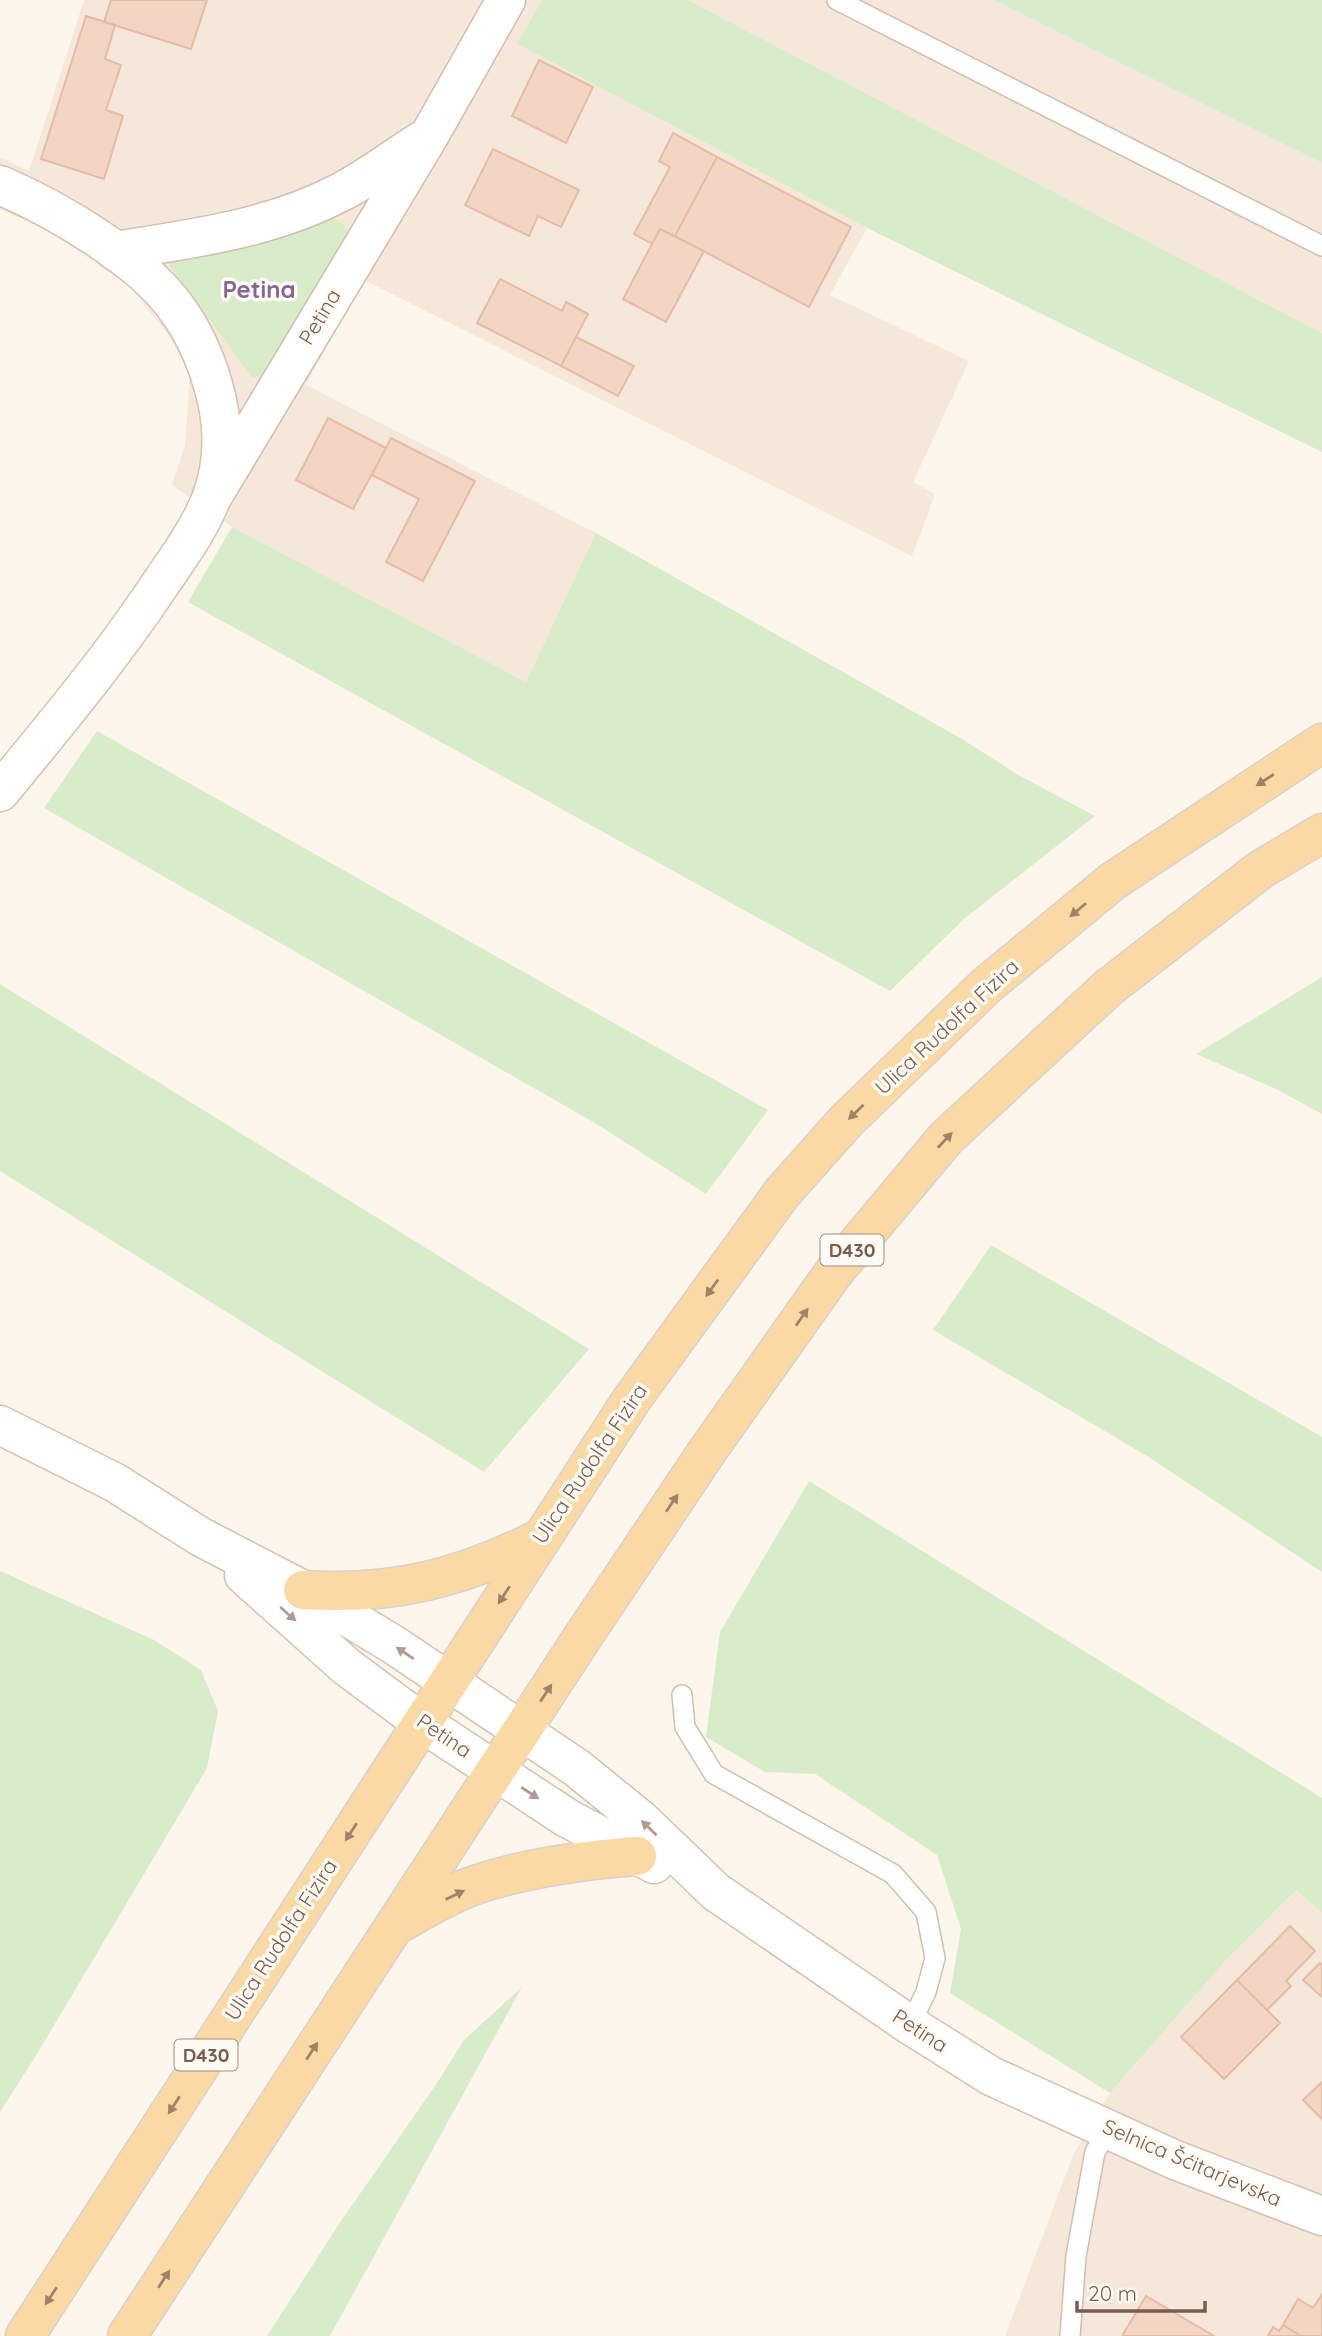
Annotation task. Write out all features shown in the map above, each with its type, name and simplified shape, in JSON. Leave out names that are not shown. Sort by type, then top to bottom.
[{"type":"main road","name":"Ulica Rudolfa Fizira","points":[[25,2336],[632,1399],[782,1193],[848,1120],[987,985],[1113,881],[1322,743]]},
{"type":"main road","name":"D430","points":[[127,2336],[708,1450],[834,1272],[946,1138],[1108,988],[1261,870],[1322,833]]},
{"type":"main road","points":[[303,1590],[383,1590],[463,1573],[541,1538]]},
{"type":"main road","points":[[394,1926],[477,1884],[544,1866],[637,1856]]},
{"type":"street","name":"Petina","points":[[0,792],[73,703],[136,620],[173,565],[429,136],[506,0]]},
{"type":"street","name":"Petina","points":[[115,251],[200,237],[267,222],[339,193],[429,136]]},
{"type":"street","name":"Petina","points":[[0,185],[62,217],[115,251],[150,278],[177,308],[202,351],[223,426],[220,458],[211,499]]},
{"type":"street","name":"Petina","points":[[0,1425],[114,1482],[201,1536],[303,1590],[394,1645],[604,1788],[716,1892],[910,2025],[991,2076],[1064,2108]]},
{"type":"street","name":"Petina","points":[[201,1536],[347,1667],[421,1722],[567,1818],[637,1856],[716,1892]]},
{"type":"street","name":"Selnica Šćitarjevska","points":[[1064,2108],[1175,2160],[1322,2216]]},
{"type":"lane","points":[[837,0],[1322,246]]},
{"type":"lane","points":[[682,1695],[685,1727],[714,1774],[893,1874],[926,1912],[936,1958],[926,1992],[910,2025]]},
{"type":"lane","points":[[1070,2336],[1076,2256],[1095,2152],[1109,2129]]},
{"type":"shaded area","points":[[84,0],[542,0],[517,44],[867,228],[830,295],[969,361],[913,482],[935,494],[912,556],[364,280],[306,385],[596,533],[526,682],[232,527],[172,485],[185,446],[190,374],[169,336],[131,288],[55,234],[0,209],[0,157],[29,171]]},
{"type":"shaded area","points":[[688,0],[994,0],[1322,163],[1322,333]]},
{"type":"shaded area","points":[[1298,1890],[1322,1913],[1322,2336],[1005,2336],[1073,2155],[1110,2093],[1226,1960]]},
{"type":"green space","points":[[542,0],[688,0],[1322,333],[1322,452],[867,228],[517,44]]},
{"type":"green space","points":[[994,0],[1322,0],[1322,163]]},
{"type":"green space","points":[[330,219],[342,223],[348,236],[281,344],[271,366],[259,377],[252,377],[164,258]]},
{"type":"green space","points":[[232,527],[526,682],[596,533],[962,739],[1020,776],[1095,816],[964,919],[890,991],[188,602]]},
{"type":"green space","points":[[97,731],[768,1110],[706,1194],[595,1123],[44,808]]},
{"type":"green space","points":[[1322,977],[1322,1114],[1276,1089],[1196,1054]]},
{"type":"green space","points":[[0,984],[589,1349],[484,1472],[0,1171]]},
{"type":"green space","points":[[991,1245],[1322,1437],[1322,1572],[1147,1456],[933,1330]]},
{"type":"green space","points":[[809,1481],[1322,1798],[1322,1913],[1297,1890],[1226,1960],[1110,2093],[950,1993],[961,1929],[937,1855],[815,1774],[765,1772],[706,1737],[720,1632]]},
{"type":"green space","points":[[0,1571],[154,1640],[201,1670],[218,1711],[207,1768],[0,2112]]},
{"type":"green space","points":[[522,1987],[330,2336],[267,2336],[339,2224],[464,2040]]},
{"type":"building","points":[[111,0],[207,0],[191,49],[104,22]]},
{"type":"building","points":[[86,16],[115,25],[105,59],[121,65],[106,110],[123,116],[104,179],[41,159]]},
{"type":"building","points":[[539,60],[593,87],[566,143],[512,116]]},
{"type":"building","points":[[673,133],[717,157],[675,236],[660,229],[652,244],[634,234],[670,167],[659,161]]},
{"type":"building","points":[[493,149],[579,190],[561,227],[538,216],[529,236],[465,205]]},
{"type":"building","points":[[717,157],[851,227],[809,307],[675,236]]},
{"type":"building","points":[[660,229],[704,251],[666,322],[623,299]]},
{"type":"building","points":[[500,279],[562,311],[566,302],[588,314],[561,366],[477,323]]},
{"type":"building","points":[[576,337],[634,366],[618,396],[561,366]]},
{"type":"building","points":[[328,418],[386,448],[353,509],[296,480]]},
{"type":"building","points":[[391,438],[475,481],[423,581],[386,562],[419,499],[372,475]]},
{"type":"building","points":[[1290,1926],[1315,1951],[1286,1981],[1291,1986],[1267,2010],[1237,1980]]},
{"type":"building","points":[[1320,1963],[1322,1965],[1322,1997],[1303,1980]]},
{"type":"building","points":[[1237,1980],[1280,2023],[1224,2079],[1181,2037]]},
{"type":"building","points":[[1322,2082],[1322,2119],[1303,2100]]},
{"type":"building","points":[[1322,2294],[1322,2336],[1301,2336],[1283,2325],[1298,2299],[1313,2308]]},
{"type":"building","points":[[1146,2296],[1214,2336],[1122,2336]]},
{"type":"building","points":[[1283,2325],[1301,2336],[1268,2336],[1273,2327],[1279,2331]]},
{"type":"district","name":"Petina","points":[[259,290]]}]
